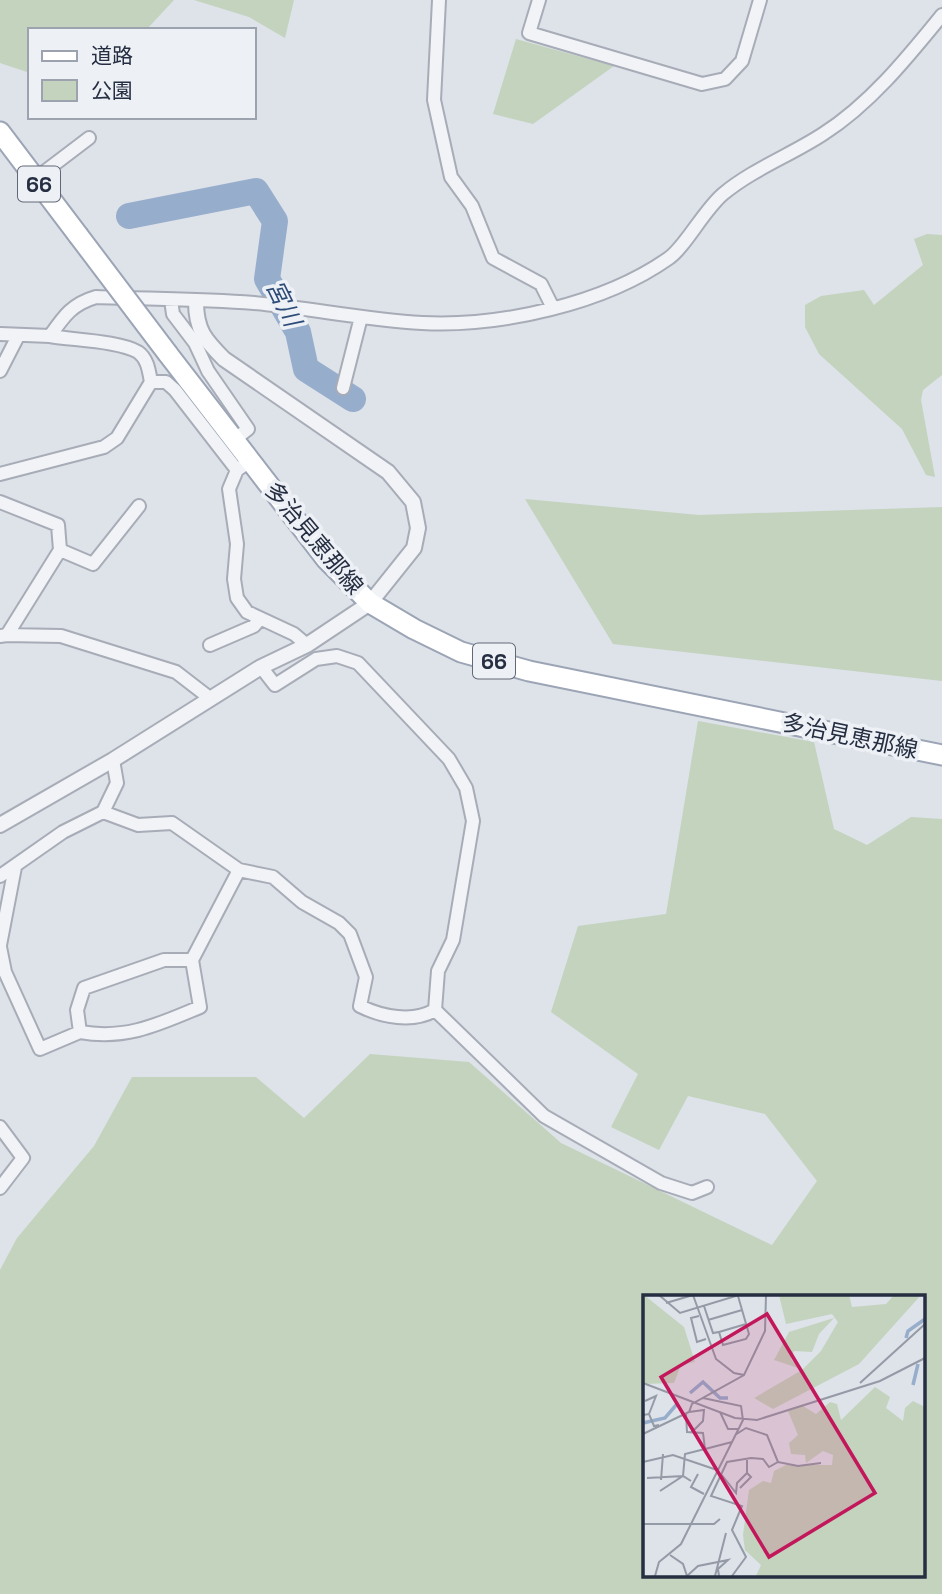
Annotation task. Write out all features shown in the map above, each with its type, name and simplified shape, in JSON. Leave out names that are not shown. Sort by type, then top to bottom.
[{"type":"main road","name":"多治見恵那線","points":[[0,132],[234,440],[244,465],[326,559],[370,603],[461,652],[529,671],[942,755]]},
{"type":"street","points":[[439,0],[434,100],[451,177],[472,205],[493,258],[541,284],[554,308]]},
{"type":"street","points":[[539,0],[529,33],[702,84],[724,79],[742,61],[760,0]]},
{"type":"street","points":[[50,336],[66,312],[78,303],[96,297],[256,303],[362,317],[452,323],[482,321],[554,308],[621,286],[672,257],[723,194],[769,163],[825,133],[857,107],[904,62],[942,15]]},
{"type":"street","points":[[35,179],[89,138]]},
{"type":"street","points":[[171,300],[173,314],[195,343],[208,371],[248,429],[234,440]]},
{"type":"street","points":[[1,823],[113,760],[261,667],[307,645],[370,603],[414,548],[418,528],[413,502],[388,472],[224,359],[203,338],[196,317],[196,302]]},
{"type":"street","points":[[342,388],[362,317]]},
{"type":"street","points":[[0,334],[50,336],[123,347],[139,353],[149,367],[151,382],[117,438],[104,447],[0,474]]},
{"type":"street","points":[[0,371],[18,336]]},
{"type":"street","points":[[151,382],[166,382],[175,390],[244,465],[229,489],[234,508],[237,598],[247,612],[259,620],[294,634],[307,645]]},
{"type":"street","points":[[0,502],[58,525],[60,550],[4,635]]},
{"type":"street","points":[[60,550],[93,564],[139,506]]},
{"type":"street","points":[[210,645],[254,626],[259,620]]},
{"type":"street","points":[[4,635],[61,636],[176,672],[211,699]]},
{"type":"street","points":[[261,667],[275,685],[316,659],[337,656],[358,663],[449,760],[466,788],[473,821],[453,940],[438,971],[435,1010]]},
{"type":"street","points":[[0,876],[63,832],[103,812],[117,783],[113,760]]},
{"type":"street","points":[[103,812],[138,825],[172,823],[239,870],[273,877],[302,902],[339,923],[350,934],[366,977],[360,1006],[377,1014],[423,1017],[435,1010]]},
{"type":"street","points":[[15,867],[0,946],[5,972],[40,1049],[79,1032],[107,1037],[152,1027],[200,1007],[192,960],[239,870]]},
{"type":"street","points":[[79,1032],[77,1010],[84,988],[164,960],[192,960]]},
{"type":"street","points":[[435,1010],[544,1115],[661,1183],[692,1192],[707,1187]]},
{"type":"street","points":[[0,1126],[23,1158],[0,1188]]},
{"type":"green space","points":[[0,0],[174,0],[148,28],[28,28],[28,72],[0,63]]},
{"type":"green space","points":[[194,0],[294,0],[285,38],[249,17]]},
{"type":"green space","points":[[516,39],[614,66],[533,124],[493,114]]},
{"type":"green space","points":[[927,234],[942,235],[942,375],[923,390],[921,400],[935,477],[926,475],[902,429],[819,354],[805,327],[805,305],[821,296],[864,290],[874,305],[923,265],[914,239]]},
{"type":"green space","points":[[525,499],[699,515],[942,507],[942,681],[613,644]]},
{"type":"green space","points":[[698,721],[814,742],[834,829],[867,845],[911,817],[942,819],[942,1594],[0,1594],[0,1270],[17,1238],[94,1146],[132,1077],[256,1077],[304,1118],[370,1054],[469,1062],[561,1143],[772,1245],[817,1181],[765,1114],[688,1096],[659,1150],[611,1127],[638,1074],[551,1012],[578,926],[666,914]]},
{"type":"waterway","name":"宮川","points":[[129,216],[256,191],[275,221],[267,279],[298,332],[306,369],[353,399]]}]
